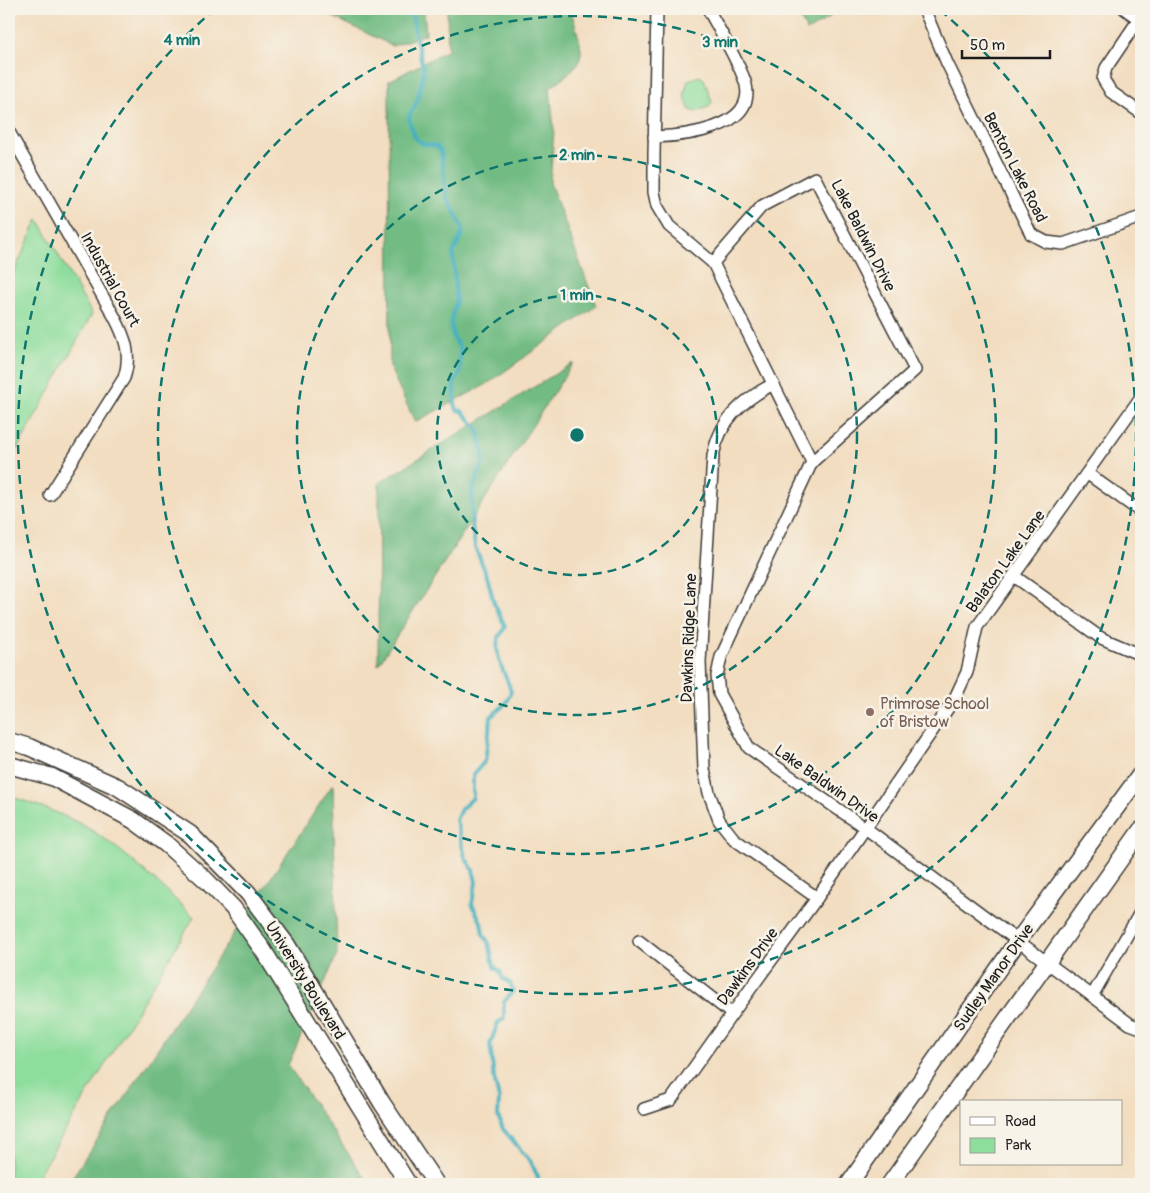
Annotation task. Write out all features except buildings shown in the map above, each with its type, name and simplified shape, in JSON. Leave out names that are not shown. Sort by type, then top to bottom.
[{"type":"main road","name":"University Boulevard","points":[[9,741],[29,747],[118,787],[190,834],[248,893],[287,945],[382,1103],[436,1184]]},
{"type":"main road","name":"University Boulevard","points":[[9,765],[52,777],[133,820],[166,844],[206,880],[233,908],[263,950],[408,1184]]},
{"type":"main road","name":"Sudley Manor Drive","points":[[849,1184],[1017,942],[1141,774]]},
{"type":"main road","points":[[890,1184],[1141,830]]},
{"type":"street","points":[[658,9],[654,192],[662,217],[678,235],[713,263],[812,462]]},
{"type":"street","points":[[654,136],[681,136],[708,131],[733,116],[745,101],[746,83],[708,9]]},
{"type":"street","name":"Benton Lake Road","points":[[924,9],[947,63],[1030,234],[1046,242],[1063,244],[1141,217]]},
{"type":"street","points":[[1125,9],[1140,17],[1106,68],[1103,79],[1110,92],[1141,113]]},
{"type":"street","name":"Industrial Court","points":[[9,132],[114,316],[127,344],[128,356],[124,378],[50,495]]},
{"type":"street","name":"Lake Baldwin Drive","points":[[713,263],[762,206],[815,178],[915,370],[812,462],[726,644],[718,669],[717,684],[722,701],[749,748],[864,827],[1046,964],[1130,1024],[1141,1028]]},
{"type":"street","name":"Dawkins Ridge Lane","points":[[773,384],[750,397],[729,417],[719,434],[712,456],[700,662],[704,769],[713,806],[719,820],[734,839],[818,898]]},
{"type":"street","name":"Balaton Lake Lane","points":[[864,827],[955,698],[967,672],[977,627],[1088,474],[1141,397]]},
{"type":"street","points":[[1088,474],[1141,512]]},
{"type":"street","points":[[1014,576],[1101,638],[1141,655]]},
{"type":"street","name":"Dawkins Drive","points":[[644,1109],[671,1100],[818,898],[864,827]]},
{"type":"street","points":[[1092,996],[1141,911]]},
{"type":"street","points":[[638,941],[732,1014]]},
{"type":"green space","points":[[311,9],[424,9],[426,34],[393,46],[329,15]]},
{"type":"green space","points":[[447,9],[568,9],[572,14],[581,50],[578,64],[550,88],[554,130],[550,183],[596,306],[487,384],[415,422],[390,368],[389,81],[448,50]]},
{"type":"green space","points":[[795,9],[833,9],[829,18],[807,31]]},
{"type":"green space","points":[[700,76],[704,79],[712,102],[709,107],[695,112],[689,109],[684,95],[688,80]]},
{"type":"green space","points":[[38,219],[92,314],[9,464],[9,283]]},
{"type":"green space","points":[[573,363],[378,665],[379,483]]},
{"type":"green space","points":[[333,784],[337,955],[288,1065],[369,1184],[68,1184]]},
{"type":"green space","points":[[9,796],[65,816],[96,833],[135,862],[194,917],[33,1184],[9,1184]]},
{"type":"waterway","points":[[411,9],[424,71],[417,102],[409,116],[410,124],[416,139],[423,144],[437,146],[441,151],[446,195],[462,227],[462,234],[453,254],[456,300],[451,323],[453,337],[460,348],[460,373],[454,383],[455,404],[457,410],[462,411],[477,428],[480,436],[484,460],[472,492],[472,525],[475,547],[487,576],[494,603],[505,626],[499,636],[497,647],[511,692],[506,703],[491,717],[485,761],[473,775],[473,798],[461,809],[456,820],[465,857],[473,870],[476,882],[472,904],[481,922],[483,934],[489,943],[494,967],[500,971],[503,979],[510,983],[513,991],[504,1002],[504,1018],[498,1023],[490,1044],[494,1078],[499,1099],[498,1116],[503,1129],[531,1162],[541,1184]]},
{"type":"place","name":"Primrose School of Bristow","points":[[870,712]]}]
